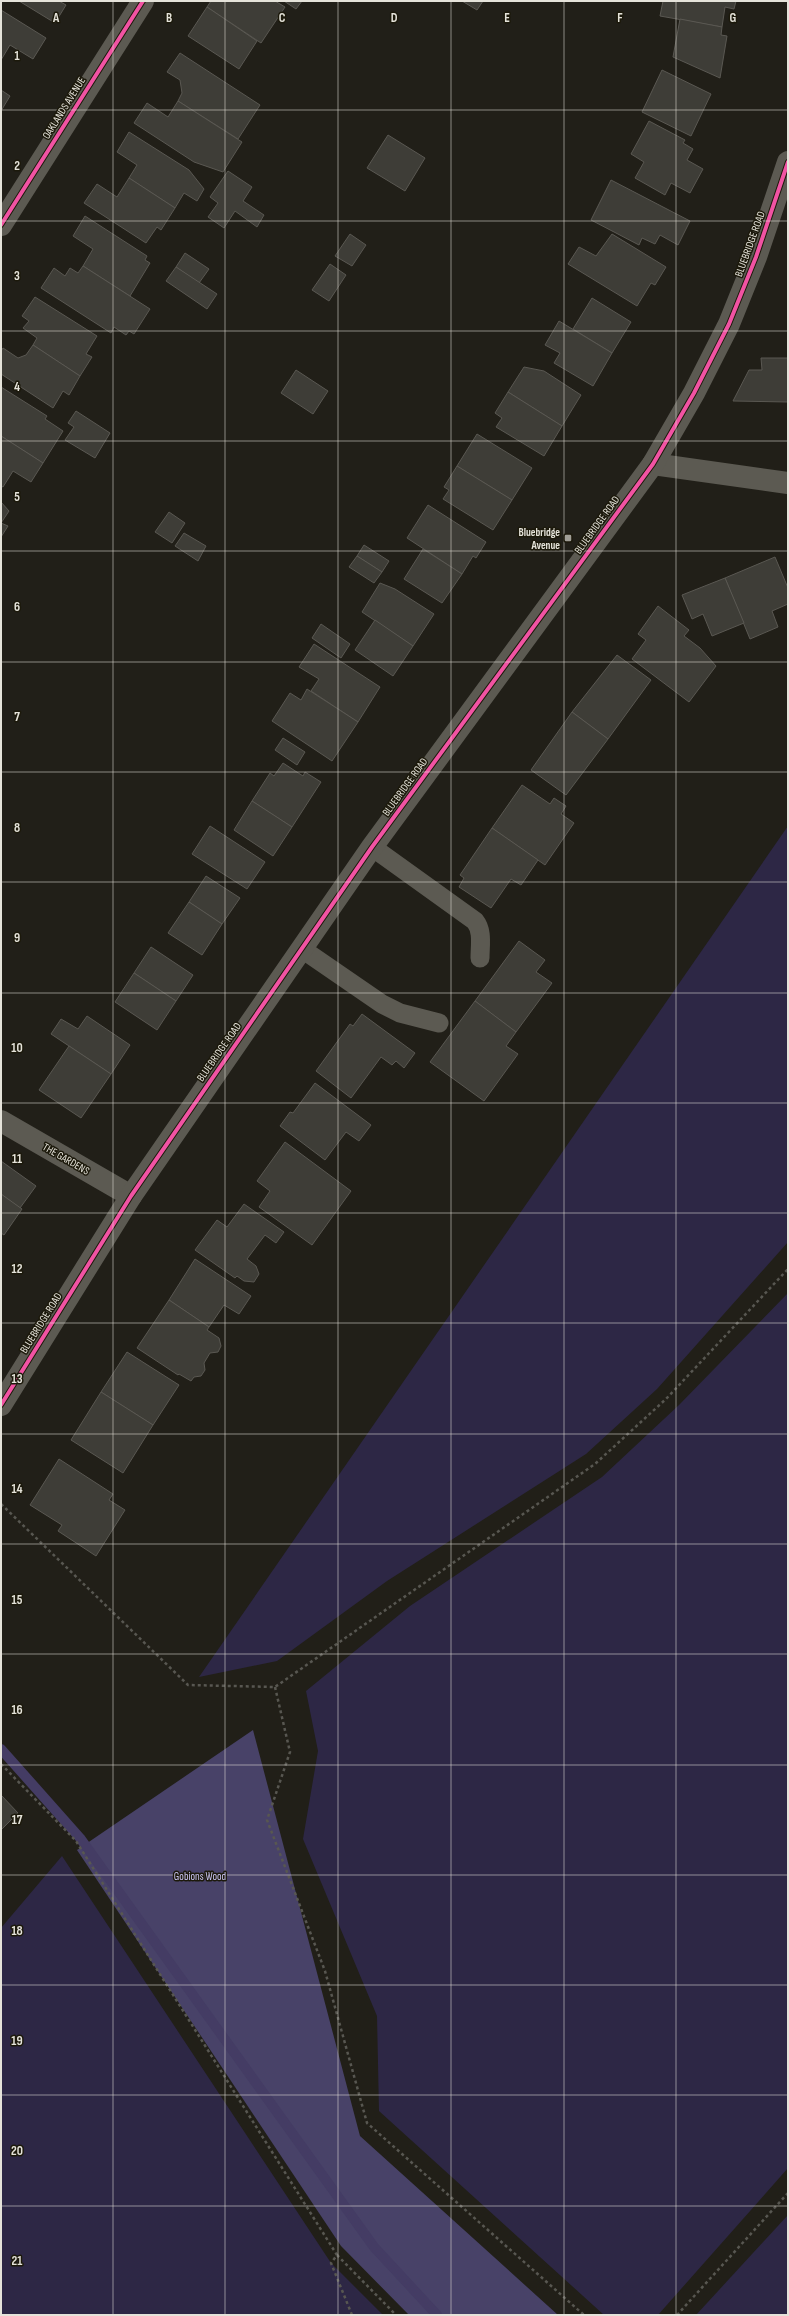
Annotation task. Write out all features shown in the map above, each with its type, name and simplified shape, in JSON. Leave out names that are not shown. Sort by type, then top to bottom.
[{"type":"street","name":"OAKLANDS AVENUE","points":[[1,225],[143,1]]},
{"type":"street","name":"BLUEBRIDGE ROAD","points":[[1,1405],[131,1196],[372,847],[653,464],[694,393],[729,324],[756,256],[788,162]]},
{"type":"street","points":[[653,464],[788,482]]},
{"type":"street","name":"THE GARDENS","points":[[1,1121],[131,1196]]},
{"type":"lane","points":[[372,847],[475,921],[479,926],[480,958]]},
{"type":"lane","points":[[302,949],[376,1001],[400,1013],[439,1023]]},
{"type":"path","points":[[1,1504],[188,1685],[275,1687],[595,1464],[666,1399],[788,1269]]},
{"type":"path","points":[[275,1687],[290,1752],[267,1820],[324,1971],[367,2123],[584,2315]]},
{"type":"path","points":[[1,1764],[76,1841],[337,2255],[396,2315]]},
{"type":"path","points":[[677,2315],[788,2193]]},
{"type":"path","points":[[337,2255],[331,2263],[352,2315]]},
{"type":"shaded area","points":[[788,826],[788,1242],[657,1389],[586,1454],[387,1581],[277,1661],[199,1677]]},
{"type":"shaded area","points":[[788,1293],[788,2168],[658,2315],[604,2315],[379,2111],[377,2016],[303,1839],[318,1751],[306,1691],[410,1606],[602,1477],[679,1405]]},
{"type":"shaded area","points":[[62,1856],[331,2263],[383,2315],[1,2315],[1,1928]]},
{"type":"shaded area","points":[[788,2215],[788,2315],[696,2315]]},
{"type":"green space","name":"Gobions Wood","points":[[253,1730],[360,2136],[558,2315],[409,2315],[341,2246],[77,1850]]},
{"type":"building","points":[[19,1],[59,1],[66,5],[55,23]]},
{"type":"building","points":[[211,1],[275,1],[285,7],[261,43],[207,7]]},
{"type":"building","points":[[284,1],[302,1],[296,9]]},
{"type":"building","points":[[462,1],[483,1],[477,10]]},
{"type":"building","points":[[663,1],[736,1],[734,9],[725,7],[722,27],[660,16]]},
{"type":"building","points":[[207,7],[257,41],[239,69],[188,36]]},
{"type":"building","points":[[1,10],[46,38],[33,59],[10,45],[1,60]]},
{"type":"building","points":[[680,19],[722,27],[721,35],[727,36],[720,78],[673,57]]},
{"type":"building","points":[[180,53],[260,105],[238,139],[178,101],[182,93],[180,80],[167,72]]},
{"type":"building","points":[[662,70],[711,94],[691,136],[642,112]]},
{"type":"building","points":[[1,90],[10,96],[1,111]]},
{"type":"building","points":[[178,101],[242,142],[223,172],[194,162],[134,123],[147,103],[168,117]]},
{"type":"building","points":[[649,121],[685,140],[683,143],[693,149],[687,160],[703,169],[690,193],[671,183],[665,195],[635,178],[644,162],[631,154]]},
{"type":"building","points":[[129,132],[189,170],[204,189],[197,201],[184,193],[175,208],[129,178],[137,165],[117,152]]},
{"type":"building","points":[[388,135],[425,158],[405,191],[367,168]]},
{"type":"building","points":[[228,171],[252,187],[243,201],[264,215],[257,227],[235,211],[224,228],[208,217],[218,203],[210,197]]},
{"type":"building","points":[[129,178],[175,208],[161,230],[157,227],[146,243],[84,203],[97,184],[117,197]]},
{"type":"building","points":[[611,180],[690,221],[678,245],[660,235],[655,244],[642,238],[639,245],[591,220]]},
{"type":"building","points":[[85,216],[147,256],[145,260],[150,263],[130,296],[83,266],[93,249],[73,236]]},
{"type":"building","points":[[350,234],[366,245],[352,266],[335,256]]},
{"type":"building","points":[[612,234],[666,267],[655,285],[651,283],[637,306],[568,264],[579,247],[596,256]]},
{"type":"building","points":[[185,253],[209,269],[199,283],[176,267]]},
{"type":"building","points":[[330,264],[346,275],[329,301],[312,290]]},
{"type":"building","points":[[83,266],[150,309],[134,334],[129,331],[126,335],[114,327],[111,333],[41,288],[54,268],[65,276],[70,268],[78,273]]},
{"type":"building","points":[[176,267],[217,294],[207,309],[166,281]]},
{"type":"building","points":[[35,297],[97,336],[86,354],[92,357],[80,376],[33,345],[37,338],[23,328],[29,321],[22,316]]},
{"type":"building","points":[[592,298],[631,322],[612,353],[573,329]]},
{"type":"building","points":[[559,321],[612,353],[593,386],[554,363],[560,353],[545,345]]},
{"type":"building","points":[[33,345],[80,376],[69,395],[63,391],[53,408],[1,374],[1,351],[3,348],[18,358],[26,355]]},
{"type":"building","points":[[761,358],[788,358],[788,402],[733,401],[749,370],[762,370]]},
{"type":"building","points":[[524,367],[544,371],[581,395],[562,426],[508,392]]},
{"type":"building","points":[[296,370],[328,391],[313,414],[281,393]]},
{"type":"building","points":[[1,387],[47,416],[45,419],[63,431],[43,463],[1,436]]},
{"type":"building","points":[[508,392],[562,426],[544,456],[496,427],[502,418],[495,413]]},
{"type":"building","points":[[76,411],[110,433],[95,458],[65,440],[74,427],[68,423]]},
{"type":"building","points":[[477,434],[532,468],[512,500],[457,466]]},
{"type":"building","points":[[1,436],[43,463],[31,482],[13,471],[3,487],[1,486]]},
{"type":"building","points":[[457,466],[512,500],[493,530],[443,499],[449,490],[444,487]]},
{"type":"building","points":[[1,502],[9,511],[1,523]]},
{"type":"building","points":[[428,505],[486,542],[476,558],[473,556],[462,574],[407,538]]},
{"type":"building","points":[[169,512],[185,523],[172,543],[155,532]]},
{"type":"building","points":[[1,523],[8,526],[1,537]]},
{"type":"building","points":[[184,533],[206,546],[198,561],[175,546]]},
{"type":"building","points":[[364,545],[389,561],[382,572],[357,556]]},
{"type":"building","points":[[423,549],[462,574],[442,603],[404,579]]},
{"type":"building","points":[[357,556],[382,572],[374,583],[349,567]]},
{"type":"building","points":[[775,557],[788,588],[788,604],[772,611],[778,627],[750,639],[725,578]]},
{"type":"building","points":[[725,578],[744,623],[712,636],[703,614],[692,619],[682,595]]},
{"type":"building","points":[[380,583],[395,589],[434,614],[413,646],[362,612]]},
{"type":"building","points":[[658,606],[689,630],[684,636],[700,648],[716,666],[689,702],[632,659],[646,640],[638,634]]},
{"type":"building","points":[[375,620],[413,646],[393,676],[355,650]]},
{"type":"building","points":[[321,624],[350,644],[341,658],[312,638]]},
{"type":"building","points":[[314,644],[380,687],[358,722],[311,691],[319,679],[299,667]]},
{"type":"building","points":[[617,655],[651,680],[608,739],[572,712]]},
{"type":"building","points":[[307,689],[358,722],[332,761],[272,721],[290,693],[301,700]]},
{"type":"building","points":[[572,712],[608,739],[566,795],[531,770]]},
{"type":"building","points":[[283,738],[305,752],[297,765],[275,750]]},
{"type":"building","points":[[283,763],[303,776],[305,772],[321,782],[292,827],[252,801],[270,773],[274,776]]},
{"type":"building","points":[[522,785],[550,804],[554,798],[566,806],[561,814],[574,823],[545,865],[492,828]]},
{"type":"building","points":[[252,801],[292,827],[273,856],[234,830]]},
{"type":"building","points":[[210,826],[265,862],[247,889],[192,854]]},
{"type":"building","points":[[492,828],[538,860],[521,885],[511,879],[491,908],[459,887],[464,878],[460,875]]},
{"type":"building","points":[[206,876],[240,898],[222,924],[189,902]]},
{"type":"building","points":[[189,902],[222,924],[202,955],[168,933]]},
{"type":"building","points":[[519,941],[545,960],[536,972],[552,983],[516,1032],[475,1001]]},
{"type":"building","points":[[151,947],[193,975],[176,1001],[134,973]]},
{"type":"building","points":[[134,973],[176,1001],[157,1030],[115,1002]]},
{"type":"building","points":[[475,1001],[516,1032],[506,1046],[518,1054],[484,1101],[430,1062]]},
{"type":"building","points":[[362,1014],[415,1053],[404,1068],[396,1061],[392,1065],[381,1057],[351,1098],[316,1071],[350,1024],[353,1026]]},
{"type":"building","points":[[87,1016],[130,1045],[111,1074],[51,1034],[61,1019],[78,1029]]},
{"type":"building","points":[[69,1046],[111,1074],[81,1118],[39,1090]]},
{"type":"building","points":[[315,1083],[371,1125],[359,1141],[346,1132],[325,1160],[280,1126],[290,1112],[293,1113]]},
{"type":"building","points":[[285,1142],[351,1191],[312,1245],[259,1207],[270,1191],[257,1181]]},
{"type":"building","points":[[1,1161],[36,1186],[20,1208],[1,1194]]},
{"type":"building","points":[[1,1194],[22,1209],[4,1235],[1,1233]]},
{"type":"building","points":[[244,1204],[284,1232],[276,1243],[265,1235],[247,1259],[256,1266],[259,1274],[254,1282],[244,1281],[237,1276],[235,1278],[195,1250],[217,1220],[227,1227]]},
{"type":"building","points":[[195,1259],[251,1296],[239,1314],[224,1305],[209,1327],[169,1300]]},
{"type":"building","points":[[169,1300],[209,1327],[207,1330],[219,1338],[221,1346],[218,1352],[210,1353],[204,1363],[205,1370],[201,1376],[194,1377],[191,1381],[179,1374],[178,1375],[137,1348]]},
{"type":"building","points":[[127,1352],[179,1385],[153,1425],[101,1392]]},
{"type":"building","points":[[101,1392],[153,1425],[123,1473],[71,1440]]},
{"type":"building","points":[[59,1459],[113,1494],[109,1500],[125,1510],[96,1556],[58,1531],[62,1525],[30,1505]]},
{"type":"building","points":[[1,1795],[18,1813],[1,1830]]},
{"type":"waterway","points":[[1,1749],[80,1838],[374,2247],[437,2315]]},
{"type":"cycle path","points":[[1,225],[143,1]]},
{"type":"cycle path","points":[[1,1405],[131,1196],[372,847],[653,464],[694,393],[729,324],[756,257],[788,162]]},
{"type":"place","name":"Bluebridge Avenue","points":[[568,538]]}]
